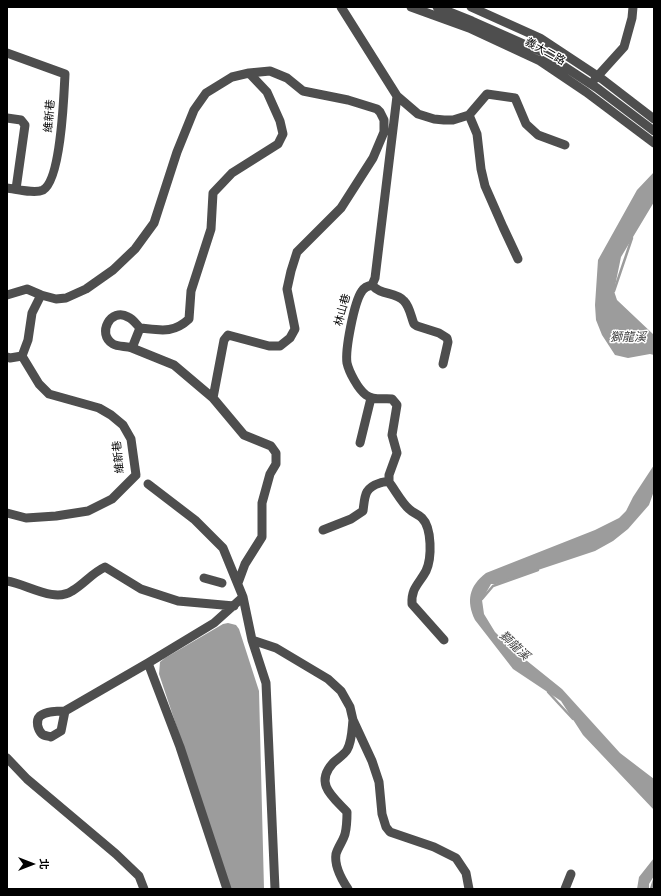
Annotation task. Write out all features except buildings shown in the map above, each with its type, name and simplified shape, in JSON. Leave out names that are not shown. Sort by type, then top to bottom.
[{"type":"street","points":[[341,7],[397,96],[418,114],[434,119],[453,120],[469,115],[487,94],[515,98],[526,124],[538,135],[564,145]]},
{"type":"street","name":"義大二路","points":[[411,7],[469,28],[540,61],[591,88],[595,98],[654,143]]},
{"type":"street","name":"義大二路","points":[[437,7],[472,20],[542,52],[654,131]]},
{"type":"street","name":"義大二路","points":[[471,7],[540,38],[600,77],[654,119]]},
{"type":"street","points":[[591,88],[624,47],[632,18],[633,7]]},
{"type":"street","name":"維新巷","points":[[7,52],[65,74],[62,126],[54,170],[48,186],[44,190],[37,192],[11,188],[25,125],[21,120],[7,118]]},
{"type":"street","points":[[7,295],[27,289],[56,299],[66,298],[86,289],[113,270],[135,249],[154,223],[177,152],[194,110],[206,93],[232,77],[249,73],[270,71],[287,78],[303,91],[348,100],[376,109],[380,112],[384,120],[384,132],[373,158],[341,208],[297,252],[287,289],[295,329],[290,338],[280,346],[269,346],[228,335],[224,340],[213,398]]},
{"type":"street","points":[[238,583],[245,564],[262,537],[262,502],[270,474],[276,464],[276,454],[271,446],[244,435],[213,398],[174,365],[132,348],[112,343],[106,333],[106,324],[116,316],[124,315],[140,328],[166,331],[183,324],[189,319],[191,291],[211,229],[213,194],[232,173],[278,144],[283,134],[280,121],[266,92],[249,73]]},
{"type":"street","points":[[397,96],[375,278],[372,285],[376,290],[396,295],[404,301],[414,324],[439,333],[447,338],[448,342],[443,364]]},
{"type":"street","points":[[469,115],[477,134],[481,169],[485,186],[518,259]]},
{"type":"street","name":"林山巷","points":[[371,398],[365,394],[352,376],[347,362],[348,338],[357,299],[366,287],[372,285]]},
{"type":"street","points":[[7,357],[22,356],[28,340],[32,313],[41,295]]},
{"type":"street","points":[[132,348],[140,328]]},
{"type":"street","name":"維新巷","points":[[7,513],[26,518],[56,516],[88,510],[112,499],[136,475],[131,439],[123,425],[111,415],[99,408],[49,394],[39,384],[22,356]]},
{"type":"street","points":[[360,443],[371,398],[392,399],[397,405],[392,435],[396,453],[389,475],[389,482],[409,509],[422,517],[426,523],[430,548],[427,568],[412,592],[412,604],[444,640]]},
{"type":"street","points":[[323,530],[351,519],[364,511],[368,489],[386,481],[389,482]]},
{"type":"street","points":[[148,484],[195,520],[223,548],[243,597],[252,640],[266,684],[276,889]]},
{"type":"street","points":[[7,581],[17,582],[54,596],[63,596],[72,592],[104,567],[141,589],[178,601],[234,606]]},
{"type":"street","points":[[204,578],[222,583]]},
{"type":"street","points":[[65,711],[214,623],[243,597]]},
{"type":"street","points":[[252,640],[276,648],[328,679],[342,691],[350,707],[353,720],[372,761],[379,782],[382,814],[386,827],[390,832],[434,847],[456,858],[466,873],[469,889]]},
{"type":"street","points":[[148,663],[180,747],[227,889]]},
{"type":"street","points":[[348,889],[337,866],[336,855],[345,833],[347,812],[327,790],[324,780],[327,771],[347,750],[351,738],[353,720]]},
{"type":"street","points":[[7,758],[27,779],[128,865],[139,876],[144,889]]},
{"type":"street","points":[[565,889],[571,874]]},
{"type":"water","name":"獅龍溪","points":[[654,172],[654,202],[621,257],[614,291],[617,300],[654,335],[654,355],[650,354],[628,358],[615,355],[602,335],[596,320],[595,305],[598,260],[637,190]]},
{"type":"water","name":"獅龍溪","points":[[654,465],[654,491],[649,505],[628,529],[613,541],[595,551],[496,584],[491,584],[482,600],[484,614],[495,632],[511,648],[562,689],[620,753],[654,779],[654,810],[583,735],[561,701],[513,669],[475,620],[472,613],[470,600],[476,583],[486,573],[595,530],[619,518],[626,511],[633,497]]},
{"type":"water","points":[[228,623],[236,625],[239,629],[259,691],[264,889],[231,889],[159,674],[160,662],[165,658],[223,624]]},
{"type":"water","points":[[654,858],[654,876],[649,884],[649,889],[637,889],[639,877]]},
{"type":"waterway","name":"獅龍溪","points":[[614,291],[632,238]]},
{"type":"waterway","name":"獅龍溪","points":[[482,599],[493,586],[538,570]]},
{"type":"waterway","name":"獅龍溪","points":[[548,692],[573,719]]},
{"type":"waterway","name":"獅龍溪","points":[[651,889],[654,880]]}]
